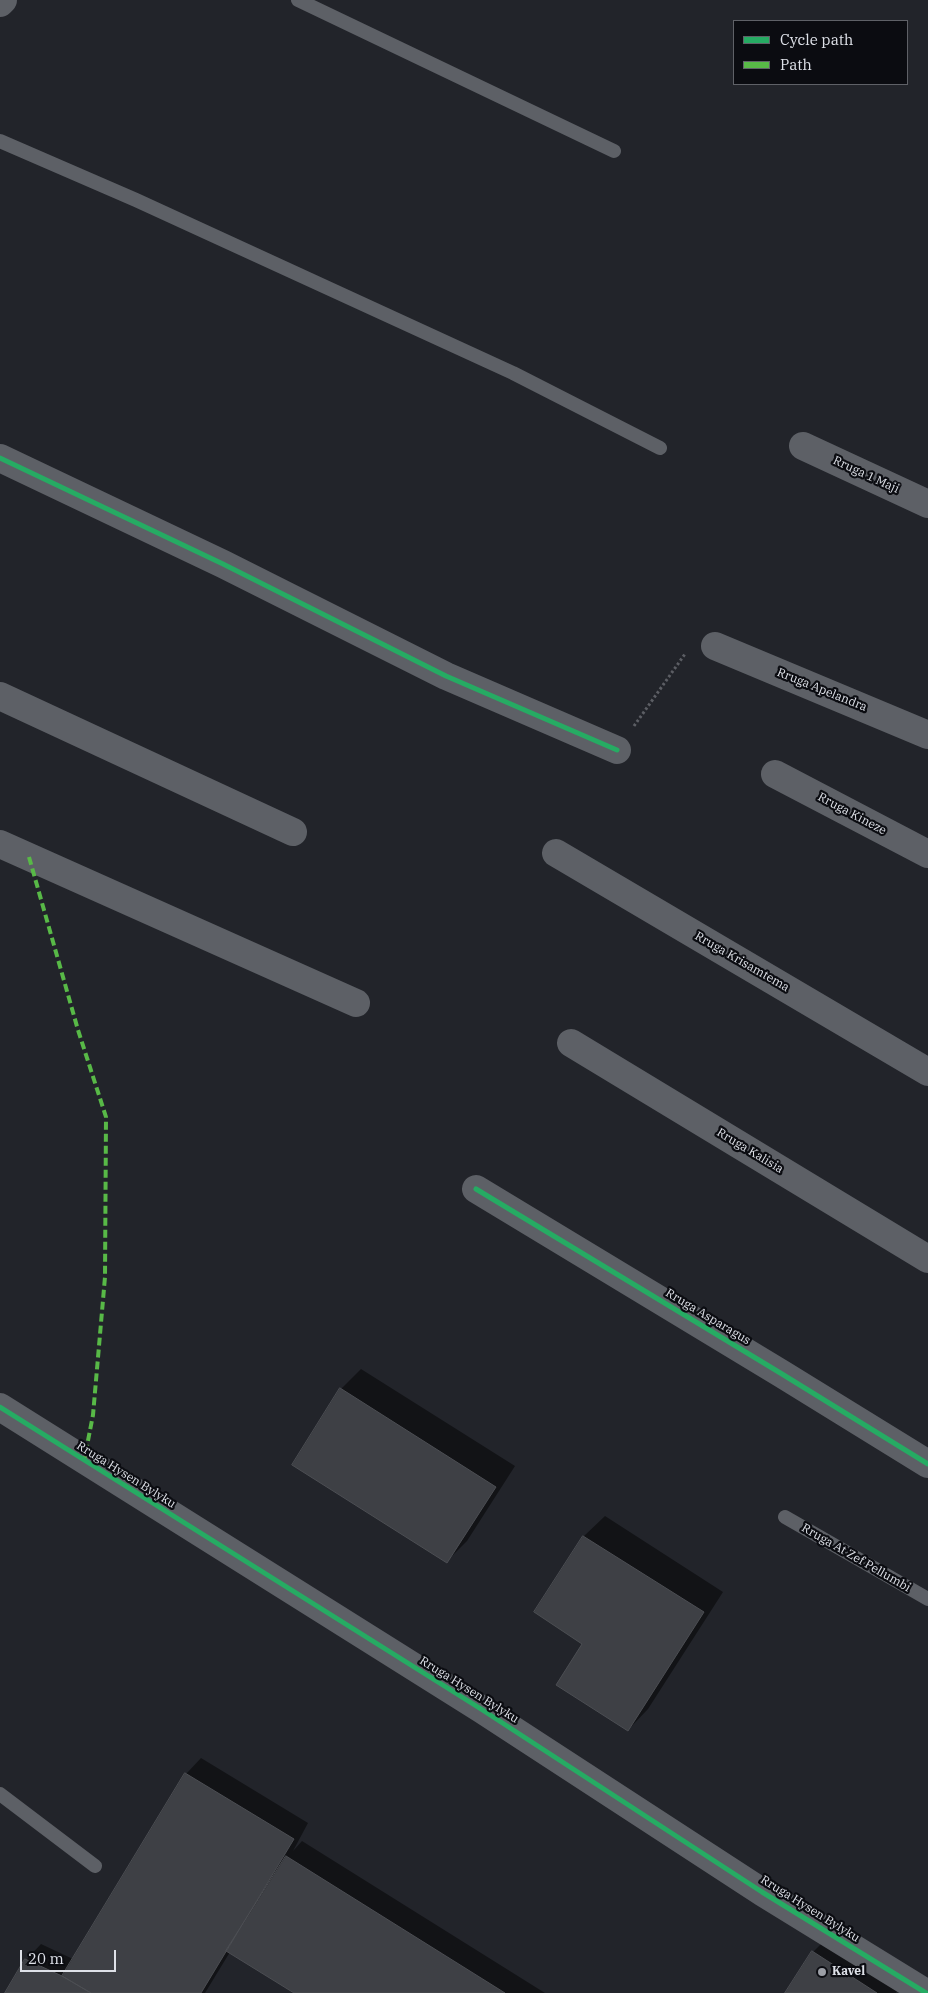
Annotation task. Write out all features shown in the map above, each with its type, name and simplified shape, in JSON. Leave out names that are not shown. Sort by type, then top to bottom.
[{"type":"street","points":[[0,3],[3,0]]},
{"type":"street","name":"Rruga 1 Maji","points":[[803,446],[928,504]]},
{"type":"street","points":[[0,458],[223,564],[446,676],[617,750]]},
{"type":"street","name":"Rruga Apelandra","points":[[715,646],[928,735]]},
{"type":"street","points":[[0,696],[293,832]]},
{"type":"street","name":"Rruga Kineze","points":[[775,774],[928,854]]},
{"type":"street","points":[[0,844],[356,1003]]},
{"type":"street","name":"Rruga Krisamtema","points":[[556,853],[928,1072]]},
{"type":"street","name":"Rruga Kalisia","points":[[571,1044],[928,1259]]},
{"type":"street","name":"Rruga Asparagus","points":[[476,1189],[928,1464]]},
{"type":"street","name":"Rruga Hysen Bylyku","points":[[0,1407],[482,1709],[762,1892],[926,1993]]},
{"type":"lane","points":[[298,0],[614,152]]},
{"type":"lane","points":[[0,141],[136,200],[512,373],[660,448]]},
{"type":"lane","name":"Rruga At Zef Pellumbi","points":[[785,1518],[928,1599]]},
{"type":"lane","points":[[0,1794],[95,1866]]},
{"type":"path","points":[[617,750],[697,637],[715,646]]},
{"type":"building","points":[[340,1388],[496,1487],[447,1563],[292,1465]]},
{"type":"building","points":[[583,1536],[704,1612],[628,1731],[556,1685],[582,1644],[534,1612]]},
{"type":"building","points":[[185,1773],[294,1839],[201,1993],[91,1993],[62,1976]]},
{"type":"building","points":[[286,1856],[505,1993],[294,1993],[226,1951]]},
{"type":"building","name":"Kavel","points":[[812,1951],[877,1993],[785,1993]]},
{"type":"building","points":[[25,1959],[62,1976],[91,1993],[5,1993]]},
{"type":"marked path","points":[[29,857],[78,1030],[106,1117],[105,1277],[93,1415],[84,1461]]},
{"type":"cycle path","points":[[0,458],[223,564],[446,676],[617,750]]},
{"type":"cycle path","points":[[476,1189],[928,1464]]},
{"type":"cycle path","points":[[0,1407],[481,1709],[762,1892],[926,1993]]},
{"type":"place","name":"Kavel","points":[[822,1972]]}]
